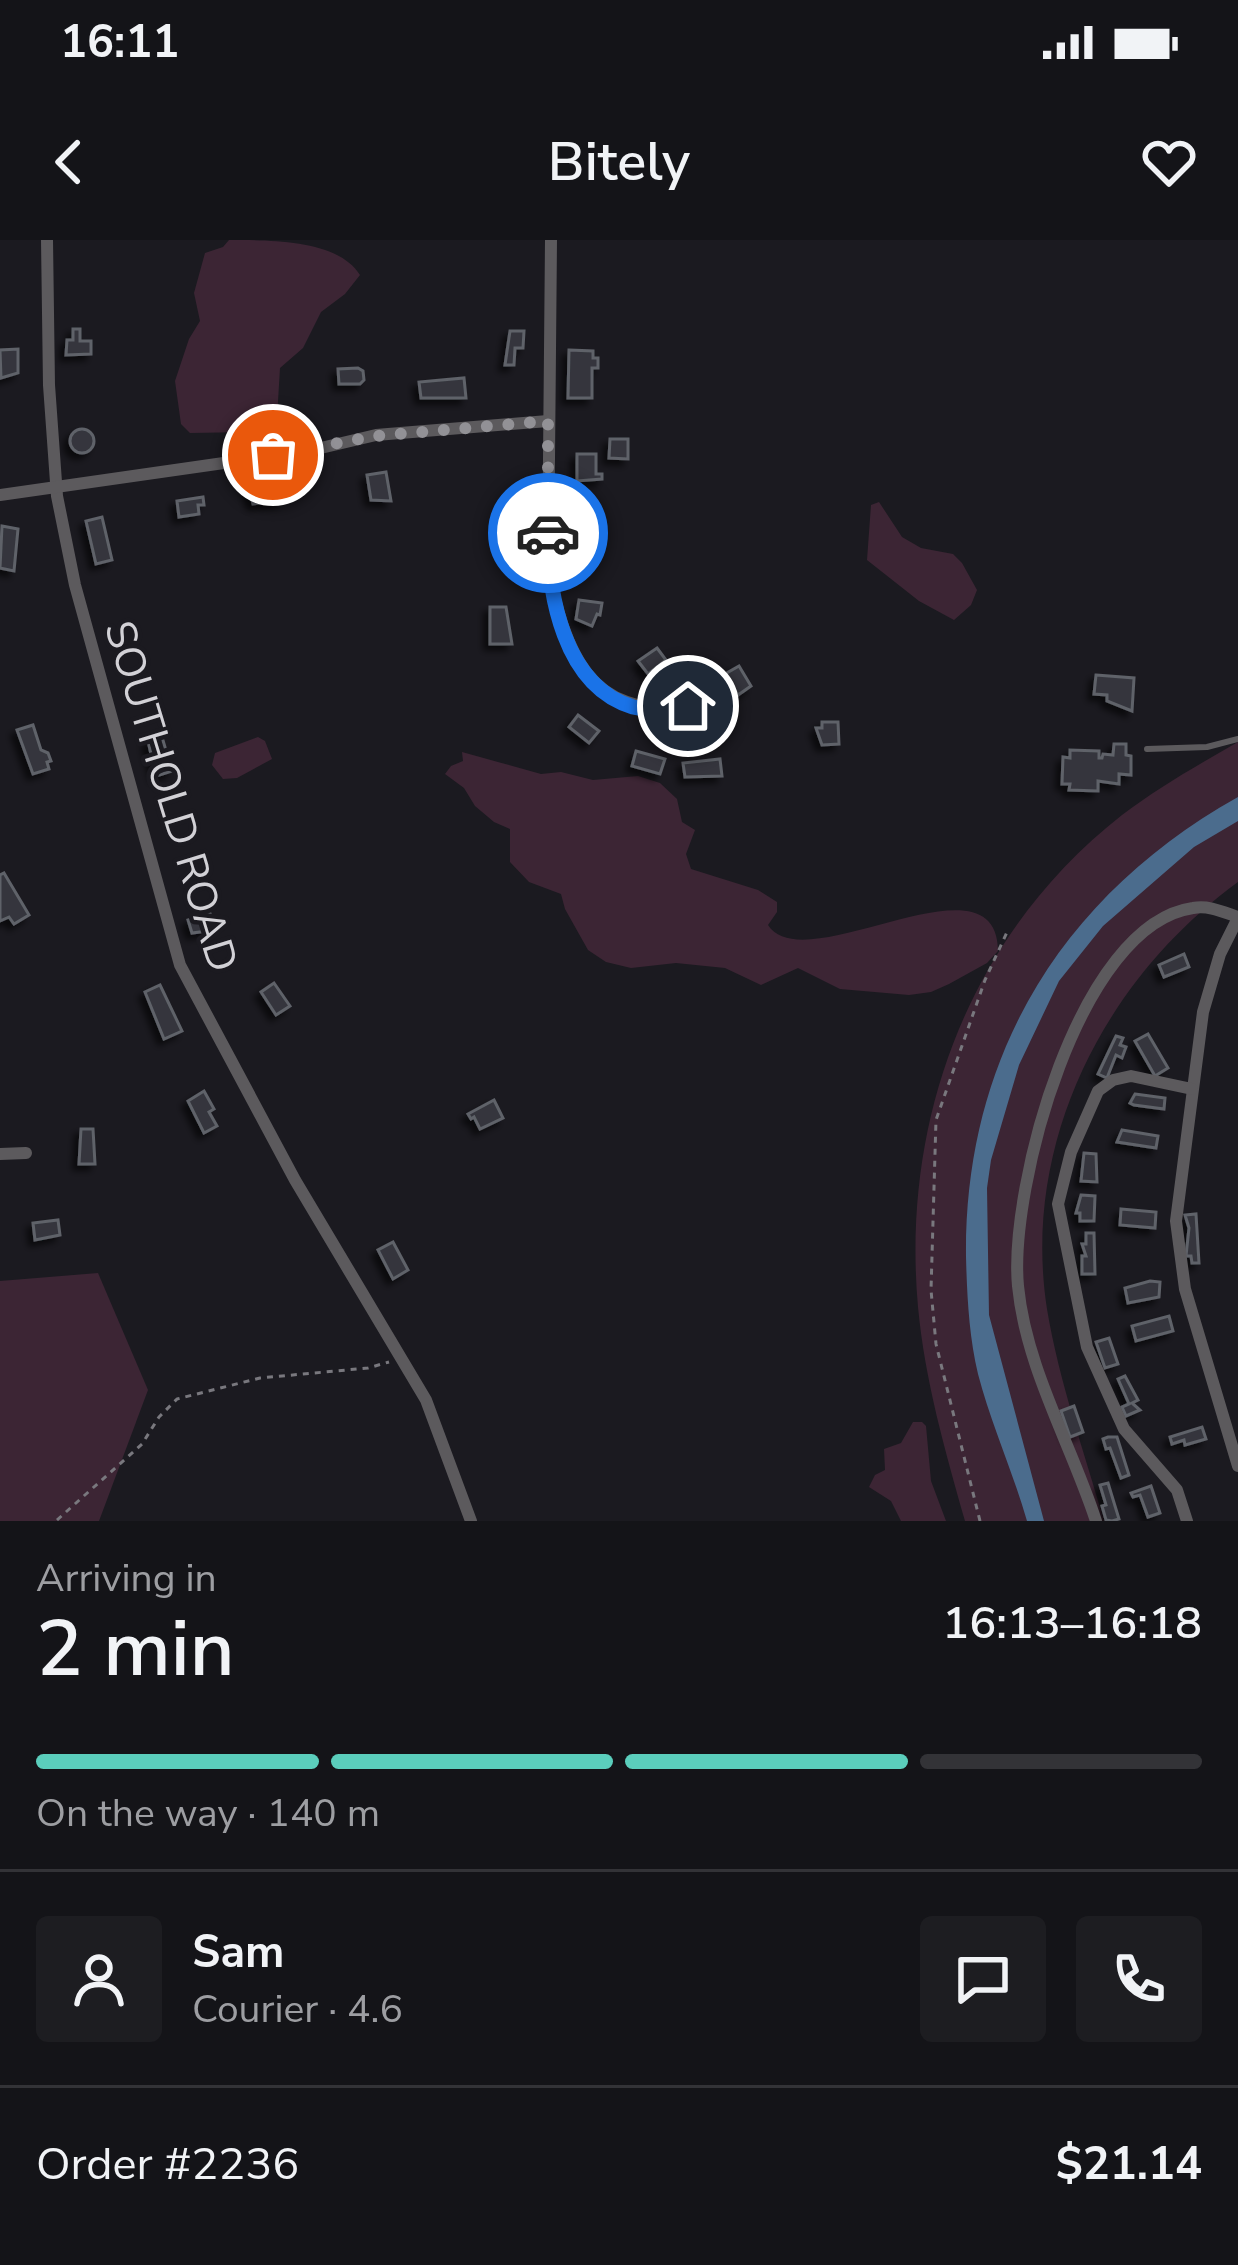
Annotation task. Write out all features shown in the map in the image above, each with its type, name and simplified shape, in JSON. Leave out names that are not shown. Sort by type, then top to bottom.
[{"type":"street","name":"SOUTHOLD ROAD","points":[[47,240],[55,487],[75,584],[180,965],[305,1198],[401,1357],[438,1429],[471,1521]]},
{"type":"street","points":[[551,240],[548,568],[559,621],[577,662],[628,706],[656,711],[688,706]]},
{"type":"street","points":[[0,496],[308,451],[376,436],[548,421]]},
{"type":"street","points":[[1096,1521],[1023,1318],[1017,1255],[1029,1158],[1076,1028],[1136,937],[1159,920],[1193,908],[1238,917],[1220,954],[1203,1012],[1178,1183],[1179,1262],[1238,1466]]},
{"type":"street","points":[[1187,1521],[1177,1490],[1124,1430],[1087,1347],[1058,1204],[1071,1153],[1097,1091],[1113,1080],[1131,1076],[1192,1089]]},
{"type":"street","points":[[0,1154],[26,1153]]},
{"type":"lane","points":[[1147,749],[1207,748],[1238,739]]},
{"type":"path","points":[[980,1521],[935,1344],[931,1289],[936,1120],[985,980],[1008,930]]},
{"type":"path","points":[[57,1520],[142,1444],[158,1417],[177,1399],[260,1378],[368,1368],[401,1357]]},
{"type":"shaded area","points":[[229,240],[303,244],[337,255],[360,275],[321,312],[303,348],[280,368],[277,418],[249,432],[190,433],[181,424],[175,381],[200,321],[194,293],[205,253]]},
{"type":"shaded area","points":[[879,502],[902,537],[921,548],[953,554],[962,563],[977,590],[971,605],[954,620],[919,601],[867,560],[871,505]]},
{"type":"shaded area","points":[[258,737],[265,741],[272,759],[237,778],[223,779],[212,765],[215,753]]},
{"type":"shaded area","points":[[1238,742],[1238,882],[1148,966],[1112,1016],[1083,1069],[1061,1126],[1047,1185],[1042,1247],[1047,1309],[1104,1521],[965,1521],[925,1362],[916,1236],[921,1167],[935,1100],[957,1035],[986,973],[1024,916],[1069,863],[1122,815]]},
{"type":"shaded area","points":[[462,752],[541,774],[561,772],[593,780],[638,776],[660,783],[677,799],[682,822],[695,830],[686,854],[691,869],[758,890],[777,902],[777,912],[768,925],[788,938],[819,938],[934,912],[967,911],[989,922],[998,951],[987,963],[949,984],[909,995],[840,989],[798,968],[761,985],[725,968],[676,963],[631,968],[606,962],[588,950],[561,894],[529,882],[510,862],[510,829],[475,806],[464,788],[445,774],[463,761]]},
{"type":"shaded area","points":[[98,1273],[148,1390],[99,1521],[0,1521],[0,1281]]},
{"type":"shaded area","points":[[913,1422],[926,1426],[931,1481],[946,1521],[901,1521],[891,1501],[869,1487],[875,1475],[885,1470],[884,1449],[901,1443]]},
{"type":"water","points":[[1238,797],[1238,821],[1194,847],[1103,926],[1059,981],[1019,1065],[991,1160],[987,1188],[989,1315],[1044,1521],[1027,1521],[983,1393],[971,1331],[966,1257],[970,1183],[983,1114],[1005,1049],[1036,988],[1075,932],[1121,882],[1176,837]]},
{"type":"building","points":[[73,329],[80,329],[80,341],[91,341],[91,354],[66,355]]},
{"type":"building","points":[[510,331],[524,331],[523,348],[515,348],[514,365],[505,365]]},
{"type":"building","points":[[18,349],[18,373],[1,378],[0,350]]},
{"type":"building","points":[[569,350],[593,351],[593,358],[598,358],[598,368],[592,368],[592,398],[568,398]]},
{"type":"building","points":[[338,369],[363,371],[360,384],[339,384]]},
{"type":"building","points":[[464,378],[466,398],[421,398],[419,382]]},
{"type":"building","points":[[82,429],[91,432],[91,450],[82,453],[73,450],[70,441],[73,432]]},
{"type":"building","points":[[610,439],[628,439],[628,459],[609,458]]},
{"type":"building","points":[[577,454],[596,454],[596,474],[602,474],[602,479],[577,481]]},
{"type":"building","points":[[386,472],[391,501],[371,500],[367,475]]},
{"type":"building","points":[[278,483],[282,501],[253,504],[249,489]]},
{"type":"building","points":[[203,497],[199,514],[179,517],[177,501]]},
{"type":"building","points":[[102,517],[112,560],[96,564],[86,521]]},
{"type":"building","points":[[573,521],[601,521],[601,552],[588,551],[588,541],[576,539]]},
{"type":"building","points":[[2,526],[18,529],[14,571],[0,568]]},
{"type":"building","points":[[579,600],[602,603],[592,626],[576,619]]},
{"type":"building","points":[[490,607],[506,607],[512,644],[490,644]]},
{"type":"building","points":[[657,648],[666,660],[648,674],[638,661]]},
{"type":"building","points":[[739,666],[751,686],[738,695],[725,674]]},
{"type":"building","points":[[1096,675],[1134,678],[1132,711],[1107,701],[1107,695],[1094,694]]},
{"type":"building","points":[[578,715],[599,731],[589,743],[569,727]]},
{"type":"building","points":[[822,722],[838,722],[839,744],[822,745],[816,728],[822,728]]},
{"type":"building","points":[[33,725],[41,750],[51,761],[47,762],[49,769],[33,774],[17,730]]},
{"type":"building","points":[[162,737],[172,771],[156,776],[148,741]]},
{"type":"building","points":[[1114,744],[1126,744],[1131,775],[1119,774],[1119,784],[1098,781],[1098,791],[1069,790],[1070,784],[1062,784],[1063,757],[1070,758],[1070,750],[1099,751],[1102,758],[1113,755]]},
{"type":"building","points":[[636,751],[665,759],[660,774],[632,766]]},
{"type":"building","points":[[720,759],[722,776],[685,777],[683,763]]},
{"type":"building","points":[[4,873],[29,915],[14,924],[9,917],[0,921],[0,875]]},
{"type":"building","points":[[208,907],[215,930],[192,933],[188,920],[204,915]]},
{"type":"building","points":[[1184,954],[1189,967],[1164,977],[1159,965]]},
{"type":"building","points":[[274,983],[290,1006],[276,1015],[261,992]]},
{"type":"building","points":[[160,985],[182,1031],[164,1039],[145,992]]},
{"type":"building","points":[[1148,1034],[1168,1068],[1155,1076],[1135,1041]]},
{"type":"building","points":[[1116,1036],[1123,1038],[1120,1045],[1126,1047],[1122,1058],[1116,1055],[1107,1078],[1098,1074]]},
{"type":"building","points":[[204,1091],[217,1126],[204,1133],[188,1101]]},
{"type":"building","points":[[1135,1094],[1165,1098],[1164,1109],[1130,1103]]},
{"type":"building","points":[[494,1100],[503,1118],[480,1129],[468,1114]]},
{"type":"building","points":[[81,1129],[93,1129],[95,1164],[79,1164]]},
{"type":"building","points":[[1122,1130],[1158,1136],[1156,1148],[1117,1142]]},
{"type":"building","points":[[1084,1153],[1096,1154],[1097,1182],[1081,1181]]},
{"type":"building","points":[[1081,1195],[1095,1196],[1094,1221],[1080,1221],[1076,1213]]},
{"type":"building","points":[[1121,1209],[1156,1212],[1155,1228],[1120,1225]]},
{"type":"building","points":[[1196,1214],[1199,1263],[1192,1263],[1191,1256],[1186,1256],[1189,1228],[1185,1215]]},
{"type":"building","points":[[58,1220],[60,1235],[35,1240],[33,1223]]},
{"type":"building","points":[[1086,1233],[1094,1233],[1095,1274],[1082,1274]]},
{"type":"building","points":[[393,1242],[408,1270],[393,1279],[378,1250]]},
{"type":"building","points":[[1160,1282],[1159,1297],[1128,1303],[1125,1288]]},
{"type":"building","points":[[1169,1316],[1173,1331],[1136,1341],[1132,1326]]},
{"type":"building","points":[[1109,1338],[1118,1364],[1105,1368],[1096,1342]]},
{"type":"building","points":[[1125,1376],[1138,1400],[1132,1403],[1140,1410],[1126,1416],[1122,1407],[1129,1404],[1118,1379]]},
{"type":"building","points":[[1074,1406],[1083,1432],[1070,1437],[1061,1411]]},
{"type":"building","points":[[1202,1427],[1206,1439],[1172,1444],[1170,1437]]},
{"type":"building","points":[[1117,1437],[1129,1475],[1121,1478],[1110,1448],[1106,1449],[1103,1439]]},
{"type":"building","points":[[1108,1483],[1119,1519],[1112,1521],[1106,1520],[1102,1506],[1106,1505],[1100,1485]]},
{"type":"building","points":[[1151,1486],[1160,1513],[1148,1517],[1140,1495],[1131,1493]]},
{"type":"way so far","points":[[273,455],[376,436],[548,421],[548,533]]},
{"type":"route","points":[[548,533],[548,568],[559,621],[577,662],[628,706],[656,711],[688,706]]}]
